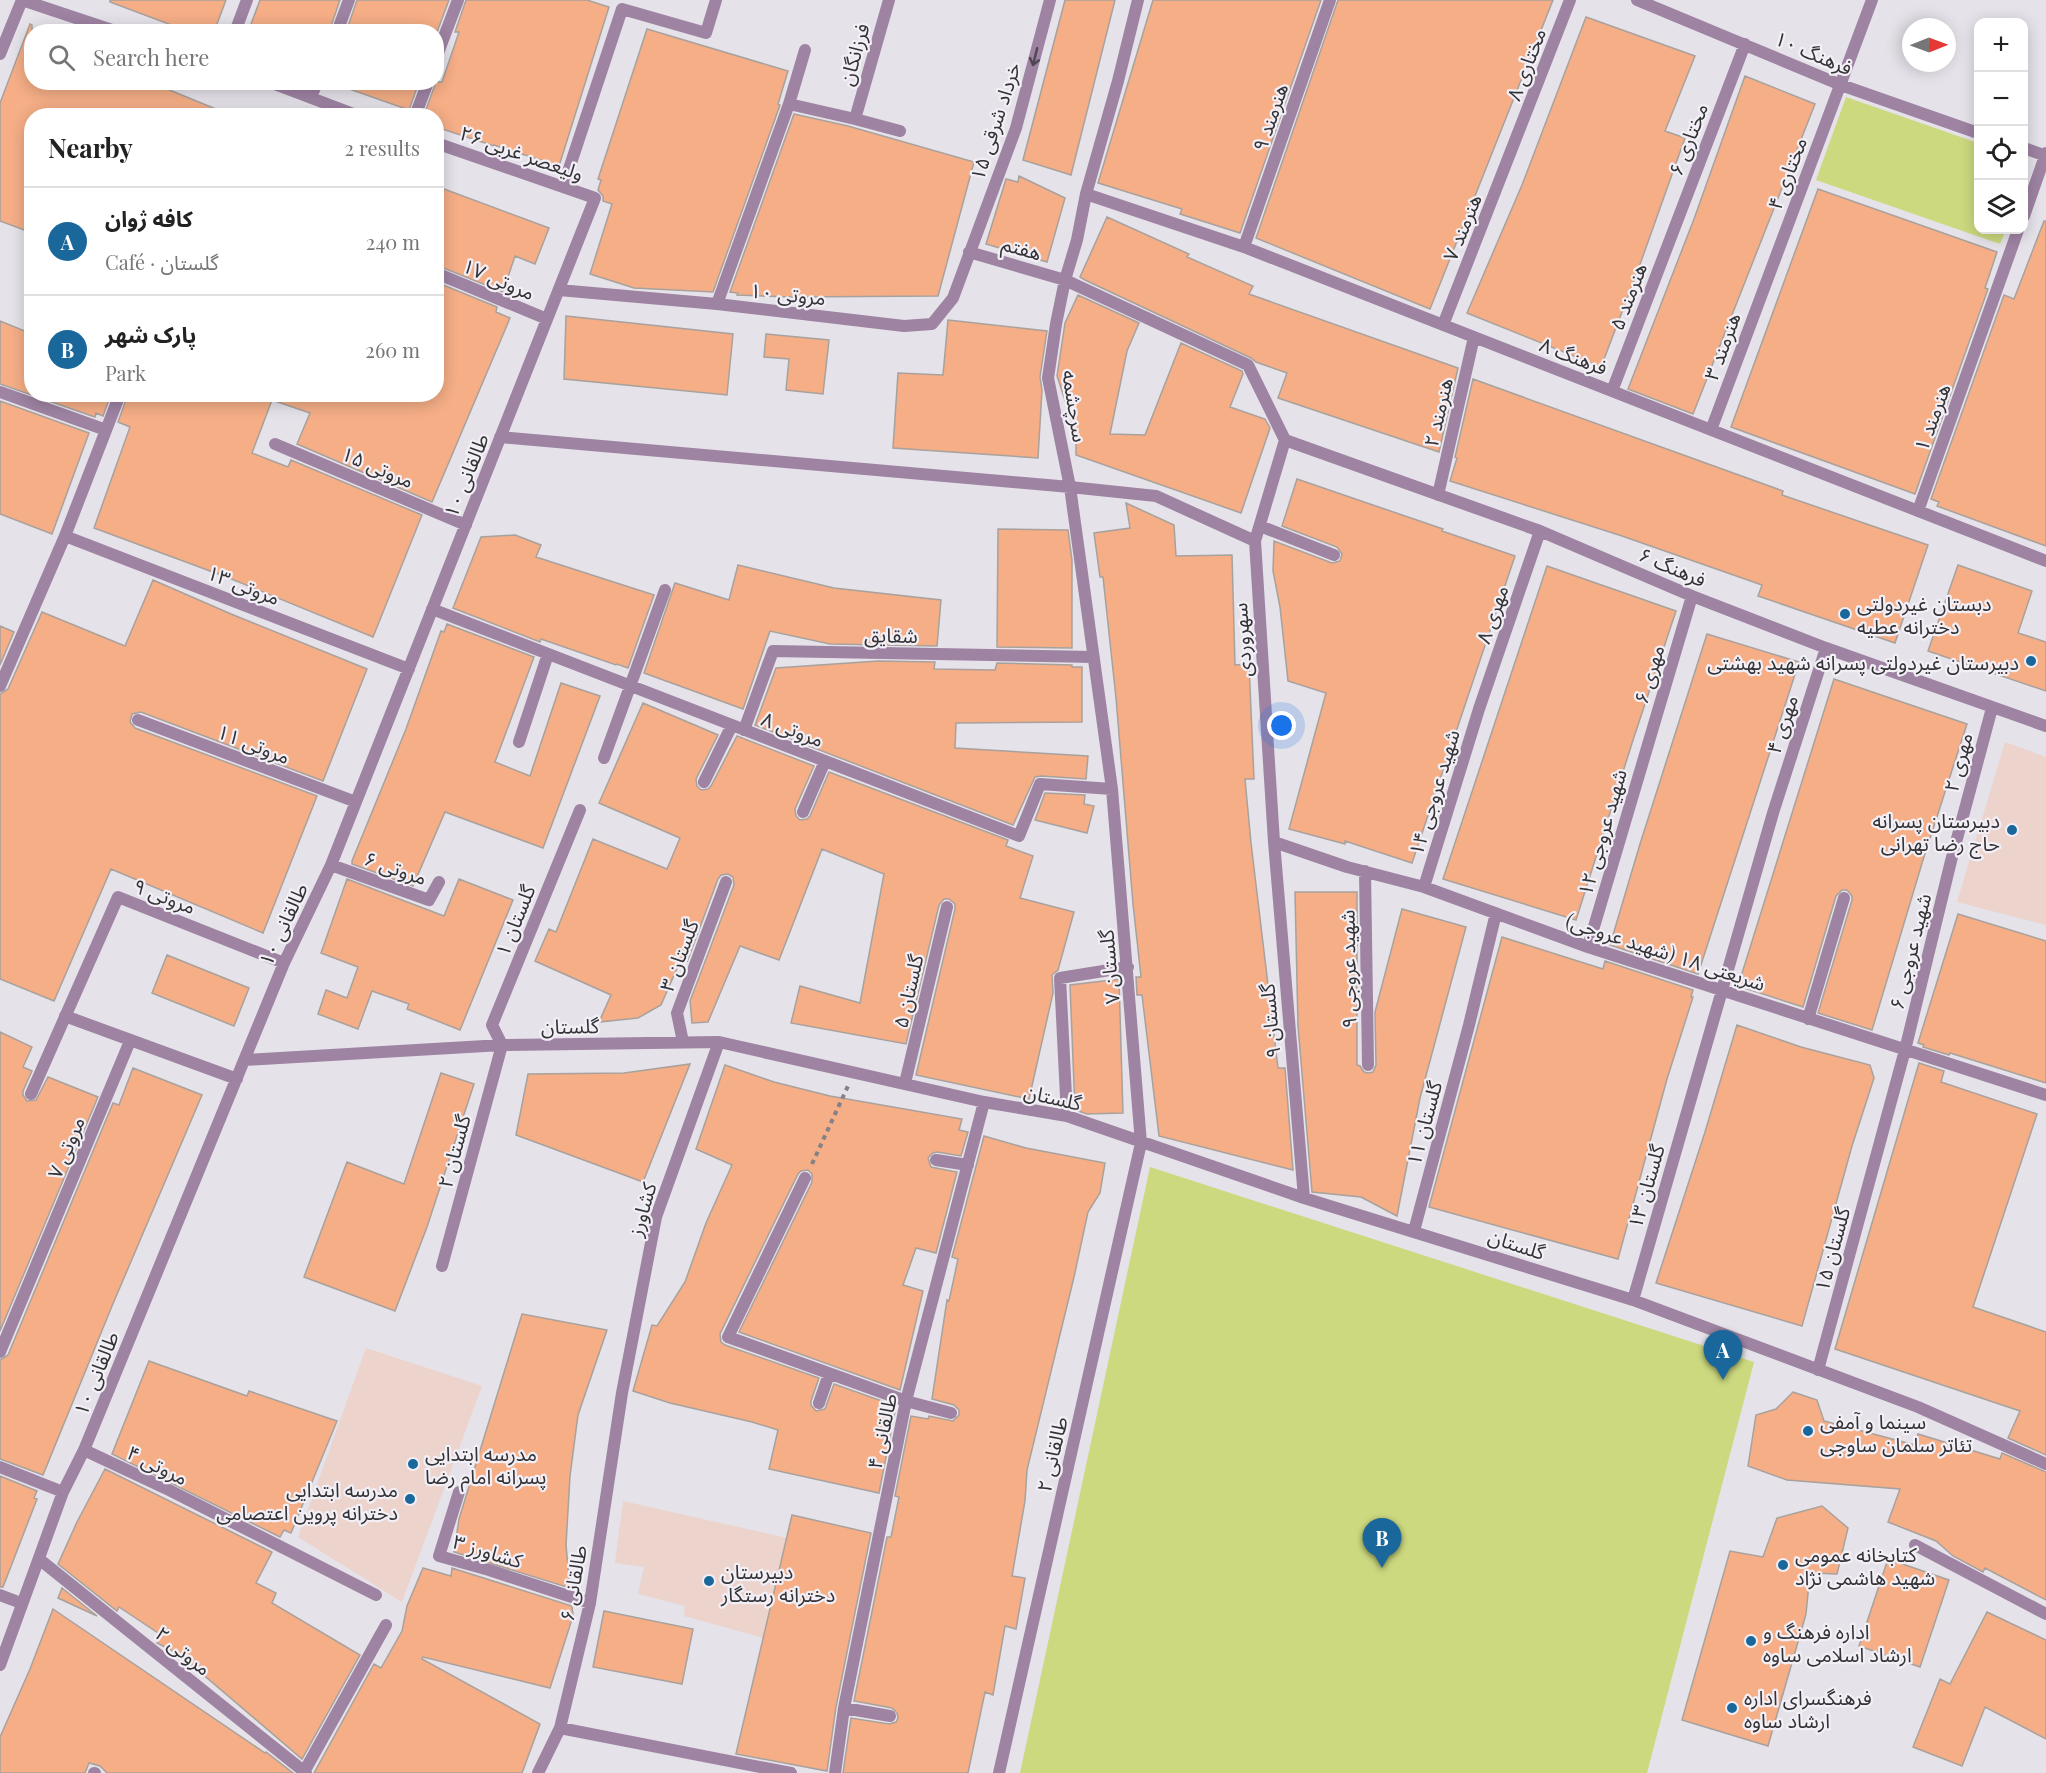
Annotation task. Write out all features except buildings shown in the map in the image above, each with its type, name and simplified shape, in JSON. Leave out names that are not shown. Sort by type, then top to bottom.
[{"type":"street","points":[[0,54],[22,0],[94,24]]},
{"type":"street","points":[[238,24],[247,0]]},
{"type":"street","points":[[340,24],[349,0]]},
{"type":"street","points":[[444,37],[458,0]]},
{"type":"street","points":[[563,187],[622,9],[705,33],[716,0]]},
{"type":"street","name":"فرزانگان","points":[[855,119],[890,0]]},
{"type":"street","name":"۱۵ خرداد شرقی","points":[[969,252],[1016,128],[1050,0]]},
{"type":"street","name":"سرچشمه","points":[[1112,789],[1070,487],[1048,378],[1065,280],[1138,0]]},
{"type":"street","name":"هنرمند ۹","points":[[1244,247],[1330,0]]},
{"type":"street","name":"مختاری ۸","points":[[1516,142],[1570,0]]},
{"type":"street","name":"فرهنگ ۱۰","points":[[1637,0],[1659,5],[1841,85],[1974,132]]},
{"type":"street","name":"مختاری ۴","points":[[1768,275],[1872,0]]},
{"type":"street","name":"مختاری ۶","points":[[1665,248],[1745,44]]},
{"type":"street","points":[[717,304],[789,104],[805,50]]},
{"type":"street","points":[[290,90],[338,108]]},
{"type":"street","points":[[311,98],[314,90]]},
{"type":"street","points":[[418,108],[425,90]]},
{"type":"street","points":[[789,104],[900,131]]},
{"type":"street","name":"هنرمند ۷","points":[[1443,325],[1516,142]]},
{"type":"street","name":"ولیعصر غربی ۲۶","points":[[444,146],[595,198]]},
{"type":"street","points":[[2028,149],[2046,155],[2028,205]]},
{"type":"street","name":"فرهنگ ۸","points":[[1086,194],[1244,247],[2046,561]]},
{"type":"street","name":"طالقانی ۱۰","points":[[0,1665],[63,1492],[84,1450],[284,963],[331,865],[595,198]]},
{"type":"street","name":"هنرمند ۱","points":[[1918,511],[2018,234]]},
{"type":"street","name":"هنرمند ۵","points":[[1612,391],[1665,248]]},
{"type":"street","name":"هفتم","points":[[969,252],[1065,280],[1248,365],[1286,440]]},
{"type":"street","name":"مروتی ۱۰","points":[[559,290],[717,304],[904,326],[932,324],[953,298],[969,252]]},
{"type":"street","name":"هنرمند ۳","points":[[1711,430],[1768,275]]},
{"type":"street","name":"مروتی ۱۷","points":[[444,276],[547,319]]},
{"type":"street","name":"هنرمند ۲","points":[[1438,495],[1474,337]]},
{"type":"street","points":[[0,392],[24,401]]},
{"type":"street","points":[[28,402],[106,430]]},
{"type":"street","points":[[0,686],[65,536],[117,402]]},
{"type":"street","points":[[501,437],[1156,496],[1255,541]]},
{"type":"street","name":"فرهنگ ۶","points":[[1286,440],[1540,531],[1692,596],[1826,648],[2046,726]]},
{"type":"street","name":"سهروردی","points":[[1274,842],[1255,541],[1286,440]]},
{"type":"street","name":"مروتی ۱۵","points":[[275,444],[466,525]]},
{"type":"street","points":[[1260,526],[1334,555]]},
{"type":"street","name":"مهری ۸","points":[[1479,709],[1540,531]]},
{"type":"street","name":"مروتی ۱۳","points":[[65,536],[409,669]]},
{"type":"street","points":[[604,758],[665,590]]},
{"type":"street","name":"مهری ۶","points":[[1642,764],[1692,596]]},
{"type":"street","name":"مروتی ۸","points":[[432,609],[1019,836],[1040,784],[1112,789]]},
{"type":"street","name":"مهری ۴","points":[[1722,991],[1773,813],[1826,648]]},
{"type":"street","name":"شقایق","points":[[744,730],[773,651],[1093,657]]},
{"type":"street","points":[[519,741],[548,654]]},
{"type":"street","name":"مهری ۲","points":[[1951,861],[1992,708]]},
{"type":"street","name":"شهید عروجی ۱۴","points":[[1424,887],[1479,709]]},
{"type":"street","name":"مروتی ۱۱","points":[[138,720],[356,802]]},
{"type":"street","points":[[704,782],[732,725]]},
{"type":"street","points":[[803,812],[825,761]]},
{"type":"street","name":"شهید عروجی ۱۲","points":[[1588,947],[1642,764]]},
{"type":"street","name":"گلستان ۷","points":[[1112,789],[1141,1143]]},
{"type":"street","name":"گلستان ۱","points":[[502,1045],[492,1025],[580,810]]},
{"type":"street","name":"شریعتی ۱۸ (شهید عروجی)","points":[[1274,842],[1424,887],[1588,947],[2046,1095]]},
{"type":"street","name":"گلستان ۹","points":[[1274,842],[1304,1198]]},
{"type":"street","name":"شهید عروجی ۶","points":[[1880,1138],[1905,1050],[1951,861]]},
{"type":"street","name":"مروتی ۶","points":[[331,865],[429,900],[439,882]]},
{"type":"street","name":"شهید عروجی ۹","points":[[1365,871],[1368,1065]]},
{"type":"street","name":"گلستان ۳","points":[[683,1042],[677,1013],[726,882]]},
{"type":"street","name":"مروتی ۹","points":[[65,1016],[118,897],[284,963]]},
{"type":"street","points":[[1808,1019],[1844,898]]},
{"type":"street","name":"گلستان ۵","points":[[905,1083],[946,907]]},
{"type":"street","name":"گلستان ۱۱","points":[[1414,1231],[1469,1025],[1496,913]]},
{"type":"street","points":[[1067,1116],[1060,978],[1128,967]]},
{"type":"street","name":"گلستان ۱۳","points":[[1633,1300],[1722,991]]},
{"type":"street","points":[[31,1094],[65,1016],[237,1079]]},
{"type":"street","name":"مروتی ۷","points":[[0,1352],[130,1041]]},
{"type":"street","name":"گلستان","points":[[245,1060],[502,1045],[719,1042],[984,1102],[1067,1116],[1304,1198],[1633,1300],[1918,1407],[2046,1464]]},
{"type":"street","name":"کشاورز","points":[[622,1392],[656,1216],[719,1042]]},
{"type":"street","name":"گلستان ۲","points":[[442,1266],[502,1045]]},
{"type":"street","name":"طالقانی ۴","points":[[835,1773],[844,1708],[906,1401],[984,1102]]},
{"type":"street","name":"گلستان ۱۵","points":[[1818,1370],[1880,1138]]},
{"type":"street","name":"طالقانی ۲","points":[[999,1773],[1141,1143]]},
{"type":"street","points":[[936,1160],[968,1165]]},
{"type":"street","points":[[805,1179],[728,1337],[906,1401],[951,1413]]},
{"type":"street","points":[[819,1403],[829,1374]]},
{"type":"street","name":"طالقانی ۶","points":[[538,1773],[560,1728],[590,1603],[622,1392]]},
{"type":"street","name":"مروتی ۴","points":[[84,1450],[165,1488],[376,1595]]},
{"type":"street","points":[[0,1467],[63,1492]]},
{"type":"street","name":"کشاورز ۳","points":[[459,1492],[439,1556],[590,1603]]},
{"type":"street","points":[[1915,1545],[2046,1614]]},
{"type":"street","name":"مروتی ۲","points":[[39,1559],[305,1772]]},
{"type":"street","points":[[0,1595],[21,1603]]},
{"type":"street","points":[[305,1772],[386,1625]]},
{"type":"street","points":[[844,1708],[890,1716]]},
{"type":"street","points":[[560,1728],[791,1773]]},
{"type":"path","points":[[805,1179],[855,1072]]},
{"type":"shaded area","name":"دبیرستان پسرانه حاج رضا تهرانی","points":[[2005,742],[2046,757],[2046,925],[1957,902]]},
{"type":"shaded area","points":[[366,1348],[482,1386],[402,1602],[298,1537]]},
{"type":"shaded area","name":"دبیرستان دخترانه رستگار","points":[[623,1501],[787,1538],[764,1638],[684,1616],[685,1606],[638,1594],[644,1567],[615,1563]]},
{"type":"green space","points":[[1846,97],[1974,142],[1974,234],[2004,234],[2000,244],[1816,180]]},
{"type":"green space","points":[[1150,1167],[1754,1362],[1647,1773],[1020,1773]]},
{"type":"place","name":"دبستان غیردولتی دخترانه عطیه","points":[[1845,614]]},
{"type":"place","name":"دبیرستان غیردولتی پسرانه شهید بهشتی","points":[[2031,661]]},
{"type":"place","name":"دبیرستان پسرانه حاج رضا تهرانی","points":[[2012,830]]},
{"type":"place","name":"کافه ژوان","points":[[1723,1380]]},
{"type":"place","name":"سینما و آمفی تئاتر سلمان ساوجی","points":[[1808,1431]]},
{"type":"place","name":"مدرسه ابتدایی پسرانه امام رضا","points":[[413,1464]]},
{"type":"place","name":"مدرسه ابتدایی دخترانه پروین اعتصامی","points":[[410,1499]]},
{"type":"place","name":"کتابخانه عمومی شهید هاشمی نژاد","points":[[1783,1565]]},
{"type":"place","name":"پارک شهر","points":[[1382,1568]]},
{"type":"place","name":"دبیرستان دخترانه رستگار","points":[[709,1581]]},
{"type":"place","name":"اداره فرهنگ و ارشاد اسلامی ساوه","points":[[1751,1641]]},
{"type":"place","name":"فرهنگسرای اداره ارشاد ساوه","points":[[1732,1708]]}]
